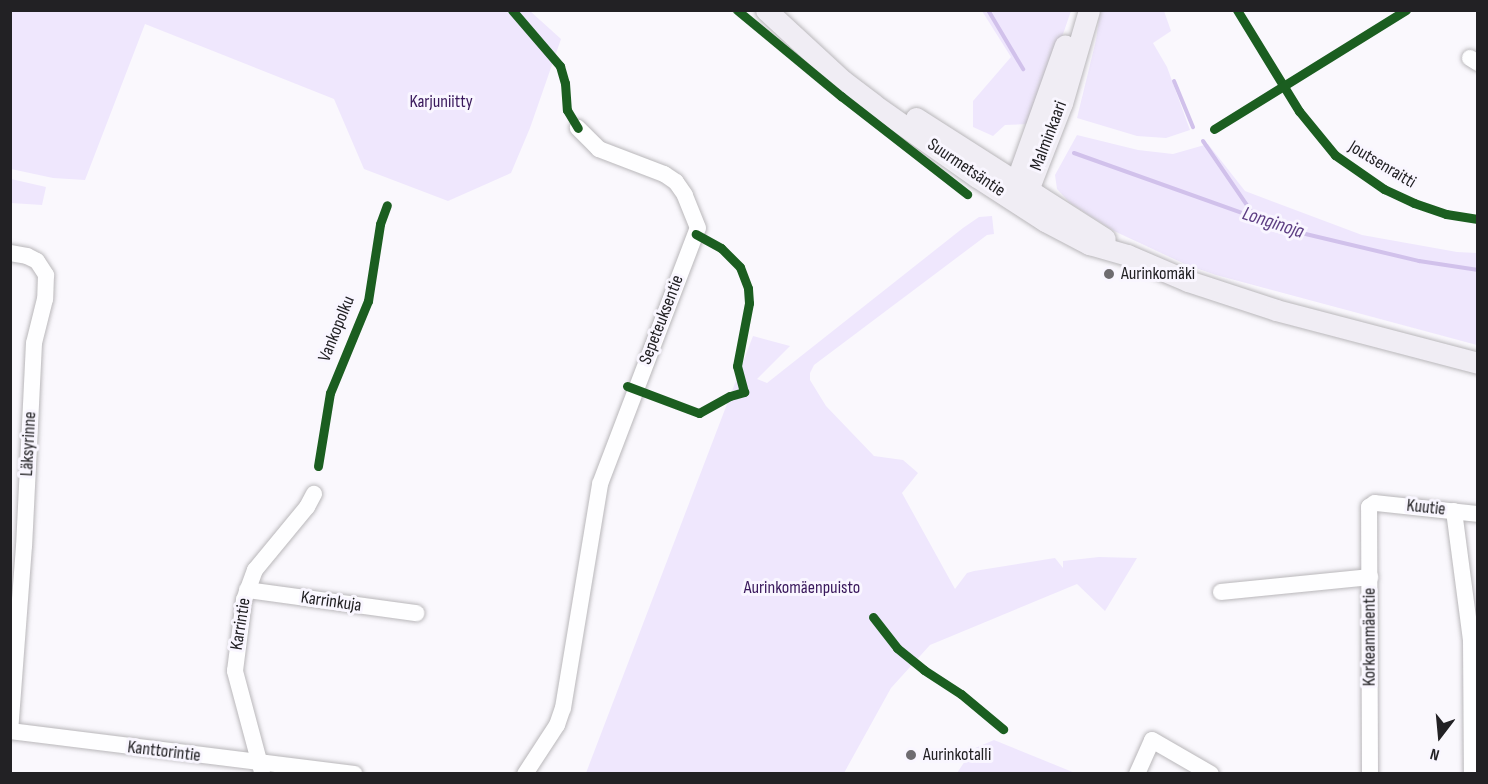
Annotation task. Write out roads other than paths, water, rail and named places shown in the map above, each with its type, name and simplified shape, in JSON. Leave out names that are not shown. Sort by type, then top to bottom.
[{"type":"main road","name":"Suurmetsäntie","points":[[766,10],[843,81],[873,104],[1127,255],[1188,281],[1276,310],[1478,363]]},
{"type":"main road","name":"Malminkaari","points":[[1019,191],[1077,10]]},
{"type":"main road","name":"Malminkaari","points":[[1019,191],[1062,102],[1089,10]]},
{"type":"street","name":"Sepeteuksentie","points":[[525,774],[548,741],[563,708],[600,484],[698,228],[685,195],[675,182],[664,174],[598,148],[578,128]]},
{"type":"street","name":"Läksyrinne","points":[[10,253],[27,256],[37,261],[46,275],[45,299],[34,343],[10,731]]},
{"type":"street","name":"Karrintie","points":[[261,768],[236,671],[247,590],[255,570],[307,507],[314,494]]},
{"type":"street","name":"Kuutie","points":[[1375,502],[1478,514]]},
{"type":"street","name":"Korkeanmäentie","points":[[1370,774],[1369,507],[1375,502]]},
{"type":"street","points":[[1454,512],[1471,640],[1472,774]]},
{"type":"street","points":[[1221,592],[1370,577]]},
{"type":"street","name":"Karrinkuja","points":[[247,590],[416,613]]},
{"type":"street","name":"Kanttorintie","points":[[10,731],[261,768],[354,774]]},
{"type":"street","points":[[1137,774],[1152,740],[1211,774]]},
{"type":"waterway","name":"Longinoja","points":[[988,10],[1023,69]]},
{"type":"waterway","points":[[1174,81],[1193,127]]},
{"type":"waterway","points":[[1203,141],[1255,217]]},
{"type":"waterway","name":"Longinoja","points":[[1074,153],[1293,231],[1419,261],[1478,270]]},
{"type":"place","name":"Aurinkomäki","points":[[1109,274]]},
{"type":"place","name":"Aurinkotalli","points":[[911,755]]},
{"type":"park label","name":"Karjuniitty","points":[[441,102]]},
{"type":"park label","name":"Aurinkomäenpuisto","points":[[802,588]]}]
